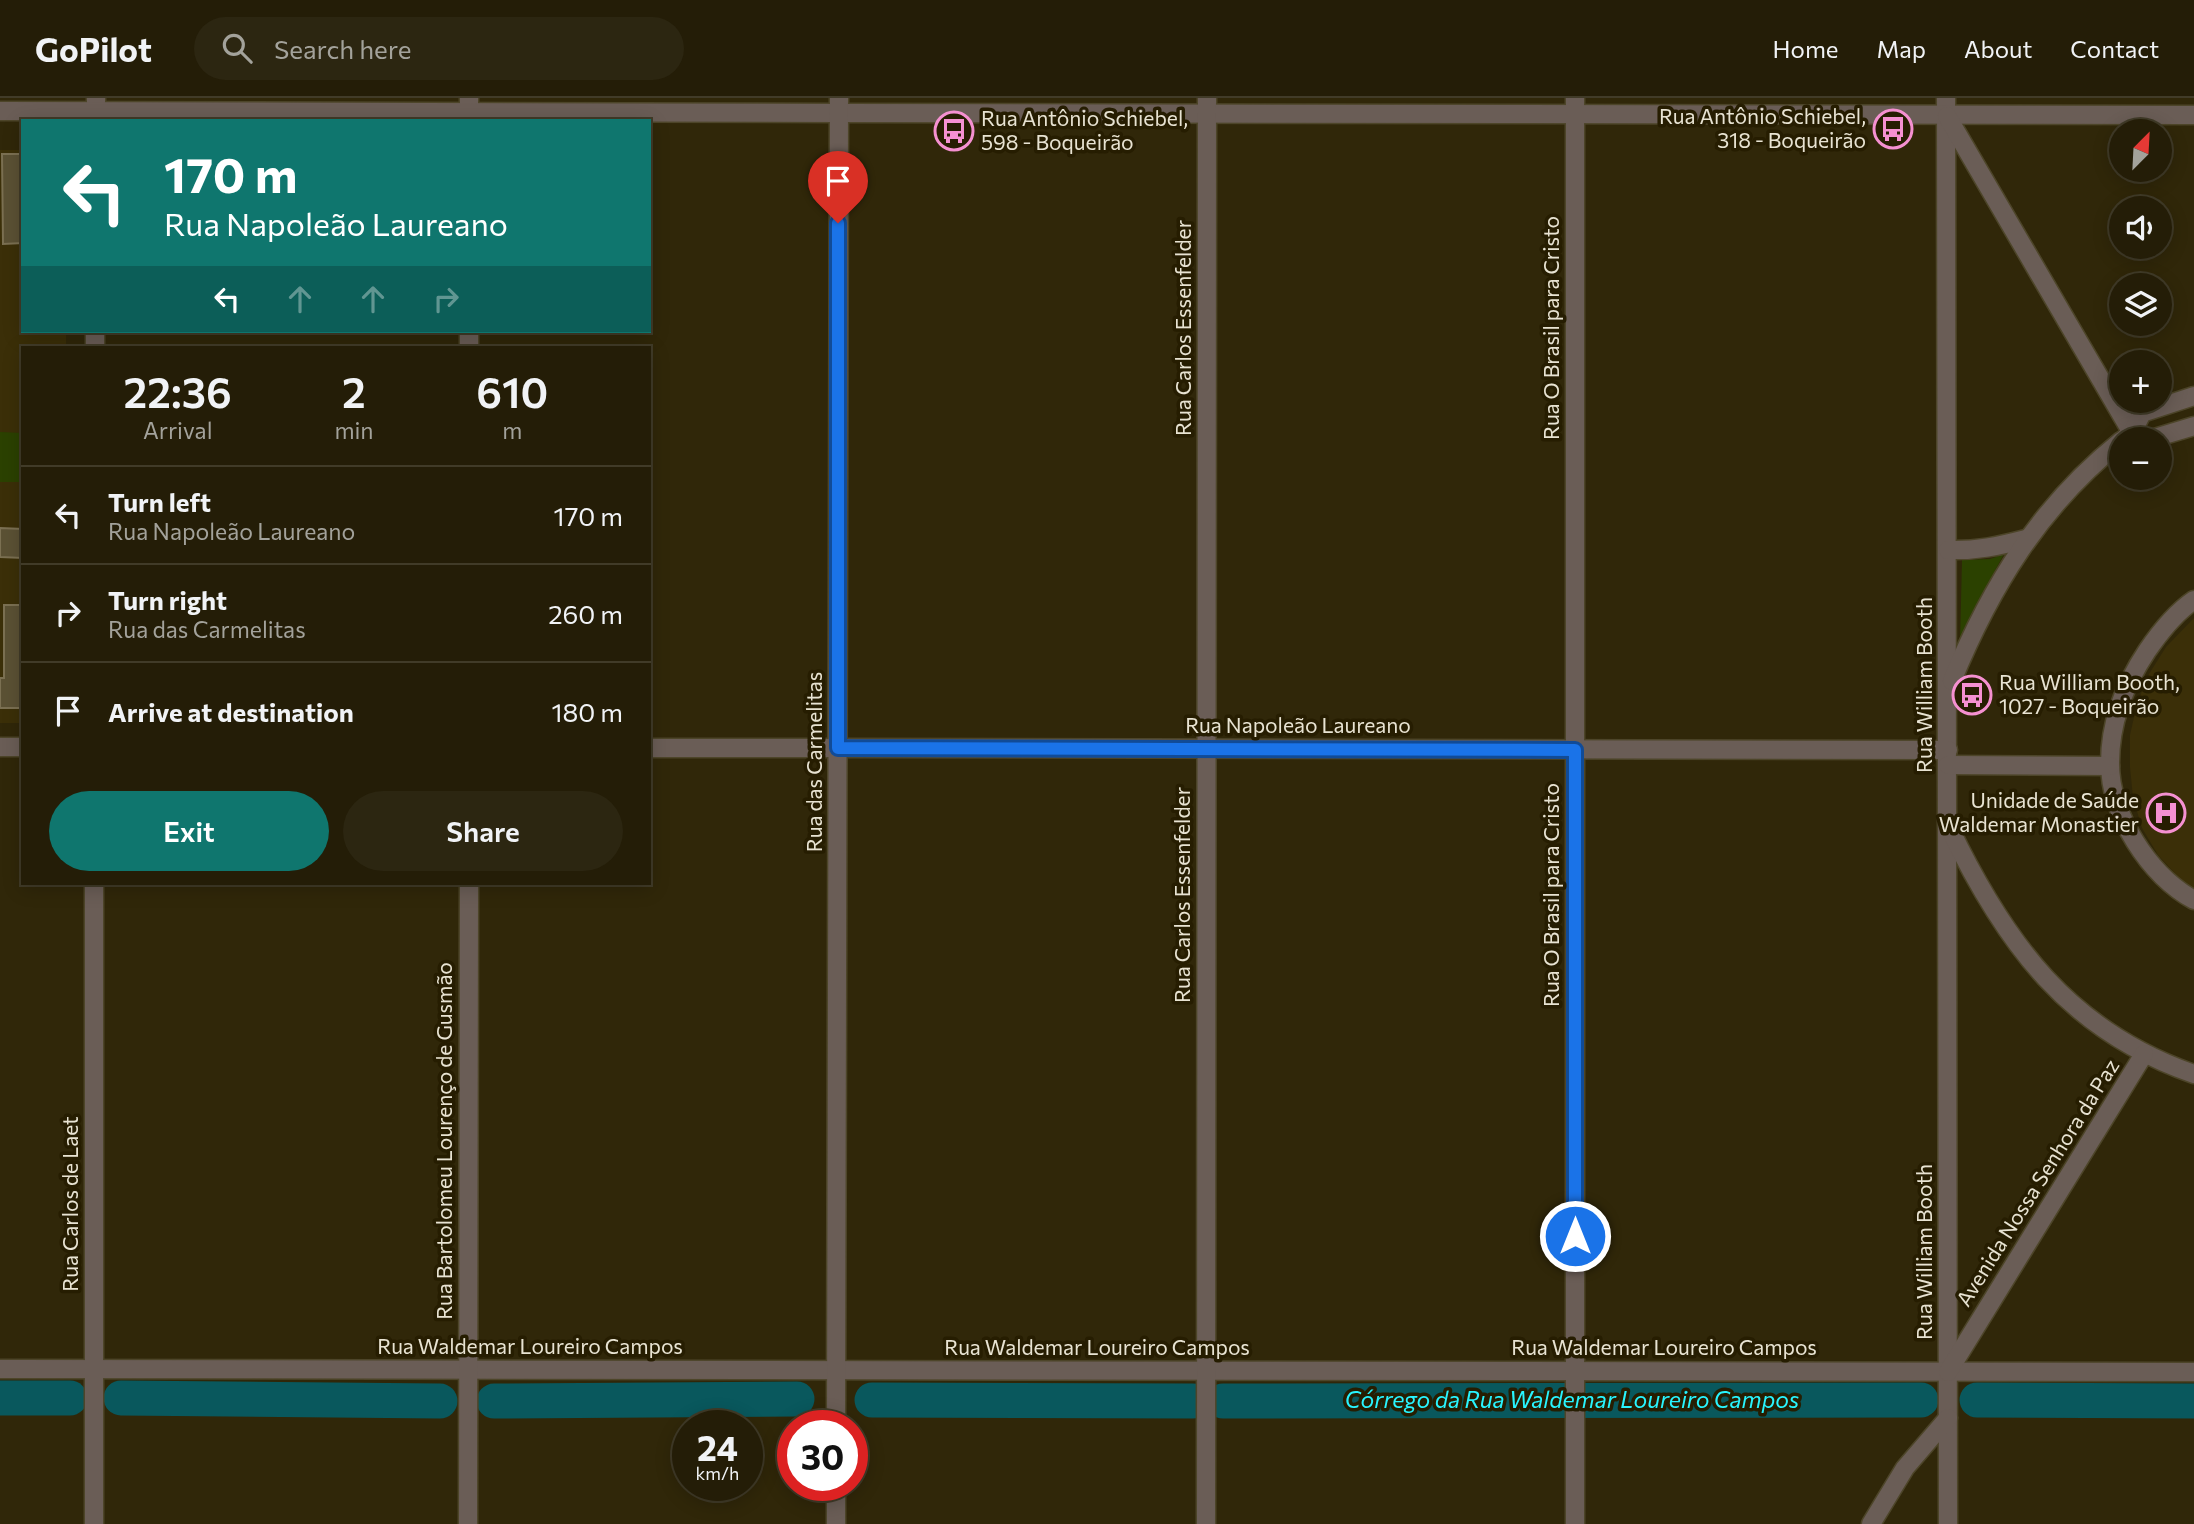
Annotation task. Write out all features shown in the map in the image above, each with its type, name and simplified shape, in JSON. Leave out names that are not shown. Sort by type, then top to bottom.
[{"type":"street","points":[[1936,98],[1946,107],[2129,427]]},
{"type":"street","points":[[0,111],[469,110],[839,105],[1575,106],[1946,107],[2194,116]]},
{"type":"street","name":"Rua das Carmelitas","points":[[836,1410],[839,105]]},
{"type":"street","name":"Rua Carlos Essenfelder","points":[[1206,1524],[1208,106]]},
{"type":"street","name":"Rua O Brasil para Cristo","points":[[1575,106],[1575,1524]]},
{"type":"street","name":"Rua William Booth","points":[[1946,107],[1948,1524]]},
{"type":"street","points":[[2138,427],[2142,413],[2194,396]]},
{"type":"street","points":[[2172,430],[2194,426]]},
{"type":"street","points":[[1948,691],[1978,623],[2026,539],[2075,482],[2109,457]]},
{"type":"street","points":[[1948,550],[1984,549],[2026,539]]},
{"type":"street","points":[[2194,600],[2159,634],[2139,664],[2115,721],[2110,766],[2125,824],[2143,855],[2162,877],[2194,900]]},
{"type":"street","points":[[0,747],[21,747]]},
{"type":"street","name":"Rua Napoleão Laureano","points":[[651,748],[1575,750],[1948,757],[2110,766]]},
{"type":"street","points":[[1948,824],[1995,911],[2050,983],[2077,1010],[2112,1036],[2144,1054],[2194,1074]]},
{"type":"street","name":"Rua Carlos de Laet","points":[[94,885],[94,1524]]},
{"type":"street","name":"Rua Bartolomeu Lourenço de Gusmão","points":[[468,885],[468,1524]]},
{"type":"street","name":"Avenida Nossa Senhora da Paz","points":[[1948,1372],[2144,1054]]},
{"type":"street","name":"Rua Waldemar Loureiro Campos","points":[[0,1369],[2194,1372]]},
{"type":"street","points":[[1871,1524],[1905,1468],[1948,1418]]},
{"type":"street","points":[[836,1501],[836,1524]]},
{"type":"shaded area","points":[[0,150],[21,150],[21,333],[66,333],[66,346],[21,346],[21,723],[0,723]]},
{"type":"shaded area","points":[[2194,618],[2194,889],[2179,878],[2158,855],[2142,828],[2133,798],[2130,735],[2137,704],[2149,674],[2166,647]]},
{"type":"green space","points":[[0,432],[21,433],[21,482],[0,482]]},
{"type":"green space","points":[[2004,554],[1974,609],[1960,642],[1962,560],[1990,559]]},
{"type":"building","points":[[2,154],[21,154],[21,243],[3,244]]},
{"type":"building","points":[[0,528],[21,529],[21,558],[0,557]]},
{"type":"building","points":[[4,605],[21,605],[21,708],[0,708],[0,678],[4,678]]},
{"type":"waterway","name":"Córrego da Rua Waldemar Loureiro Campos","points":[[0,1398],[70,1398]]},
{"type":"waterway","name":"Córrego da Rua Waldemar Loureiro Campos","points":[[121,1398],[440,1401]]},
{"type":"waterway","name":"Córrego da Rua Waldemar Loureiro Campos","points":[[494,1401],[797,1399]]},
{"type":"waterway","name":"Córrego da Rua Waldemar Loureiro Campos","points":[[872,1400],[1193,1401]]},
{"type":"waterway","name":"Córrego da Rua Waldemar Loureiro Campos","points":[[1223,1401],[1921,1400]]},
{"type":"waterway","name":"Córrego da Rua Waldemar Loureiro Campos","points":[[1977,1400],[2194,1401]]},
{"type":"place","name":"Rua Antônio Schiebel, 318 - Boqueirão","points":[[1893,129]]},
{"type":"place","name":"Rua Antônio Schiebel, 598 - Boqueirão","points":[[954,131]]},
{"type":"place","name":"Rua William Booth, 1027 - Boqueirão","points":[[1972,695]]},
{"type":"place","name":"Unidade de Saúde Waldemar Monastier","points":[[2166,813]]},
{"type":"route","points":[[838,223],[838,748],[1575,750],[1575,1236]]}]
